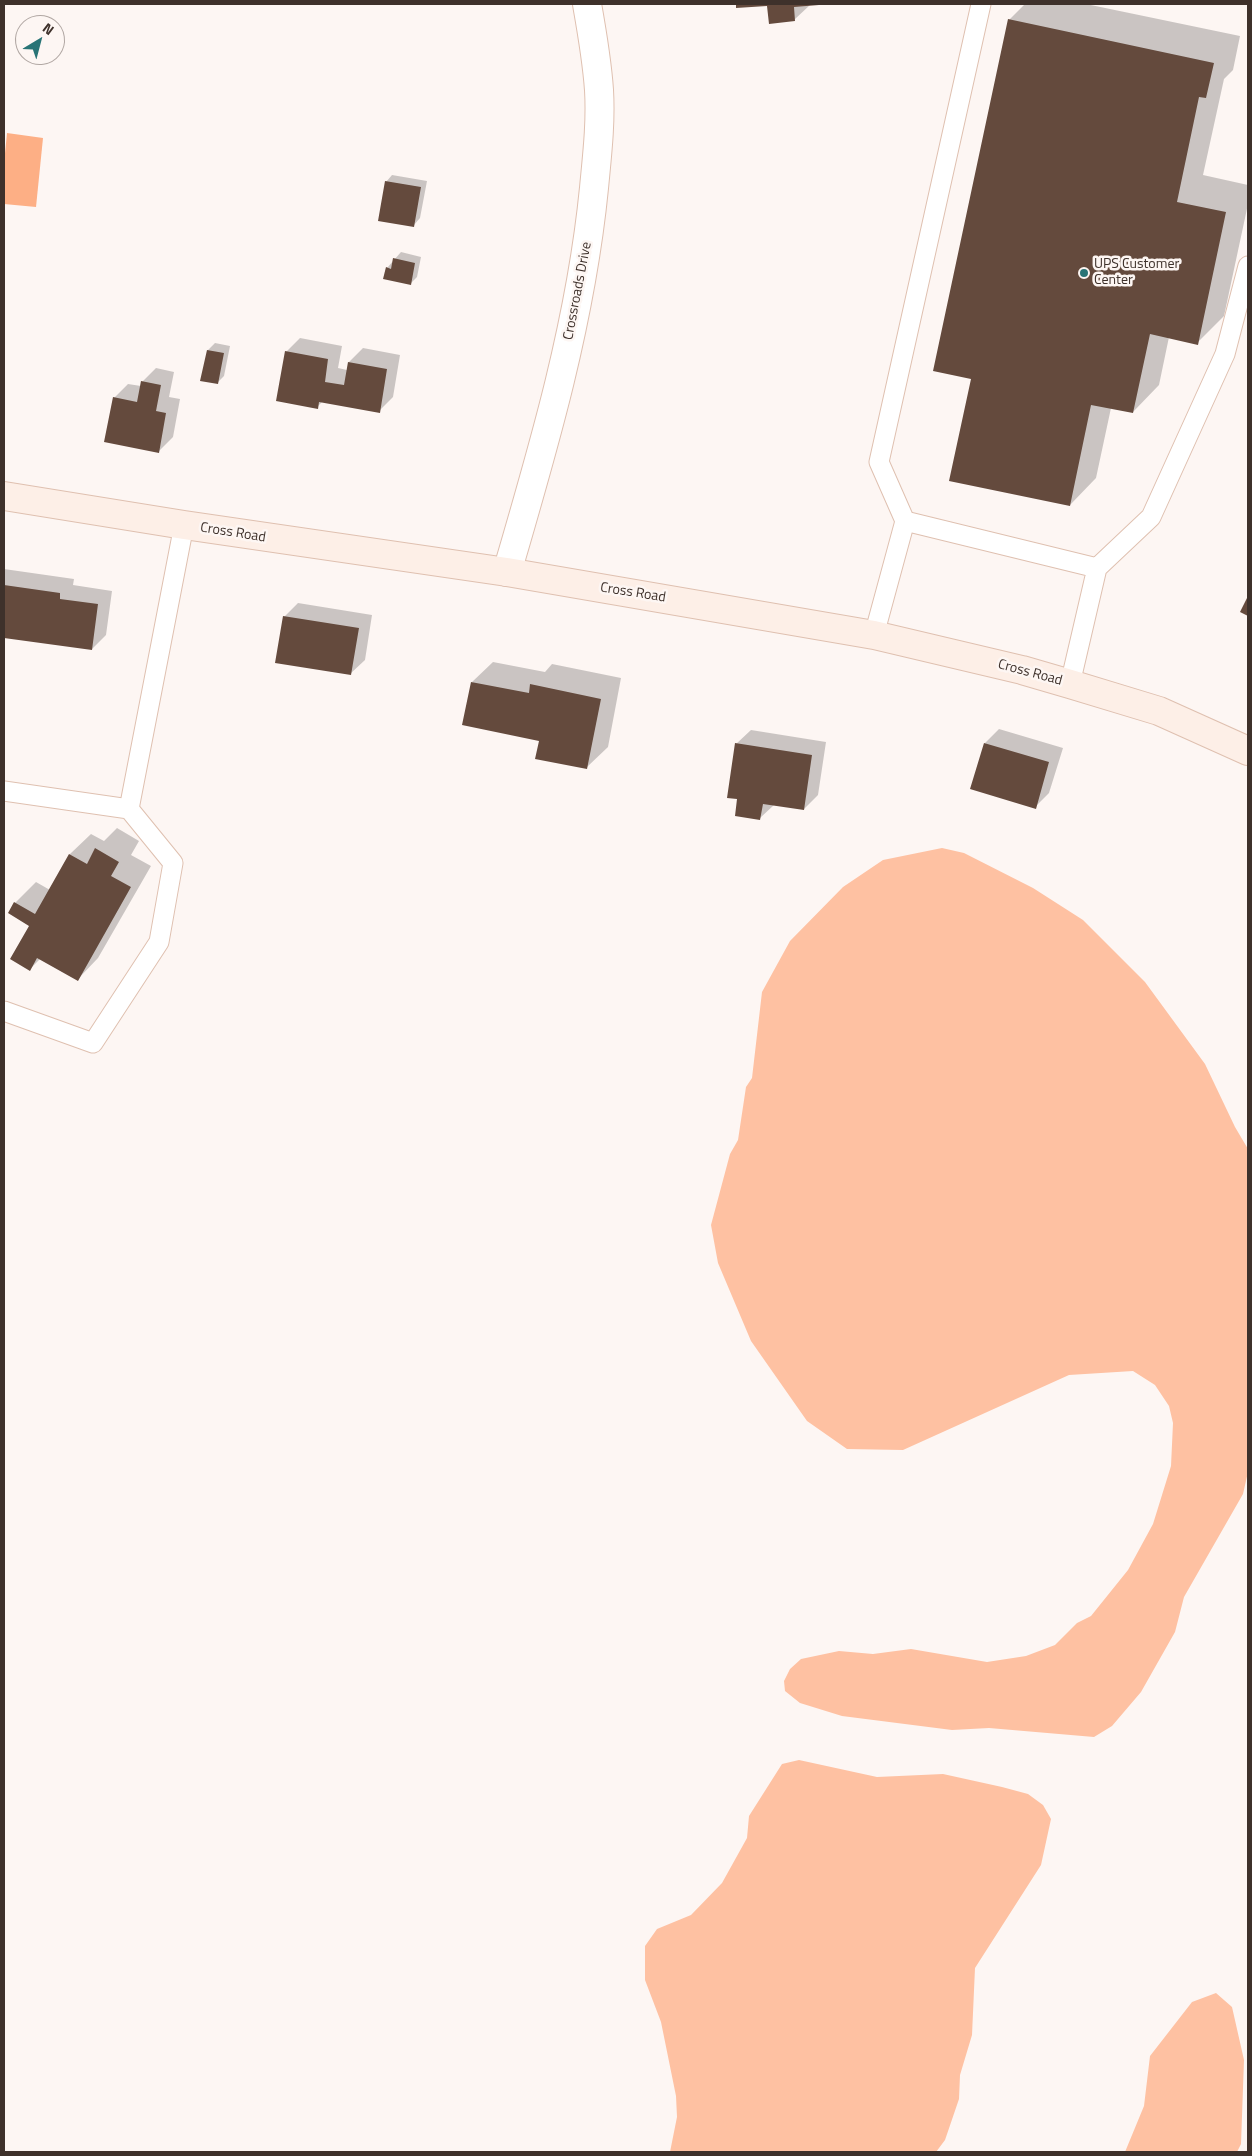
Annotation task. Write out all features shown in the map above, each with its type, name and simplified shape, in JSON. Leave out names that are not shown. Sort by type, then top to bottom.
[{"type":"street","name":"Crossroads Drive","points":[[507,572],[555,404],[580,292],[590,226],[599,136],[599,92],[587,4]]},
{"type":"street","name":"Cross Road","points":[[4,496],[184,526],[507,572],[874,635],[1022,670],[1070,684],[1159,712],[1248,751]]},
{"type":"lane","points":[[874,635],[905,520],[879,462],[981,4]]},
{"type":"lane","points":[[1070,684],[1097,568],[1151,517],[1225,354],[1248,266]]},
{"type":"lane","points":[[905,520],[1097,568]]},
{"type":"lane","points":[[128,809],[184,526]]},
{"type":"lane","points":[[4,791],[128,809],[173,863],[159,942],[93,1043],[4,1011]]},
{"type":"shaded area","points":[[7,133],[43,138],[36,207],[4,204],[4,163]]},
{"type":"shaded area","points":[[942,848],[964,853],[1033,888],[1083,920],[1145,982],[1205,1064],[1235,1127],[1248,1149],[1248,1472],[1243,1494],[1184,1597],[1175,1632],[1141,1692],[1112,1726],[1094,1737],[989,1728],[952,1730],[842,1716],[800,1703],[785,1691],[784,1681],[790,1669],[801,1659],[839,1651],[873,1654],[911,1649],[987,1662],[1026,1656],[1055,1645],[1077,1623],[1091,1616],[1128,1570],[1153,1524],[1171,1466],[1173,1423],[1169,1406],[1155,1385],[1133,1371],[1069,1375],[903,1450],[847,1449],[807,1421],[751,1341],[718,1263],[711,1225],[730,1154],[738,1140],[746,1087],[752,1078],[762,992],[790,941],[843,887],[883,860]]},
{"type":"shaded area","points":[[799,1760],[877,1777],[943,1774],[1002,1787],[1028,1794],[1043,1805],[1051,1819],[1041,1865],[975,1968],[972,2035],[960,2075],[959,2099],[945,2140],[936,2152],[670,2152],[677,2117],[676,2096],[661,2022],[645,1980],[645,1946],[657,1929],[691,1915],[722,1883],[747,1838],[749,1816],[782,1764]]},
{"type":"shaded area","points":[[1216,1993],[1232,2007],[1244,2060],[1241,2144],[1237,2152],[1125,2152],[1144,2106],[1150,2056],[1192,2002]]},
{"type":"building","points":[[736,4],[819,5],[794,7],[795,21],[769,24],[767,6],[736,8]]},
{"type":"building","name":"UPS Customer Center","points":[[1008,19],[1214,63],[1206,98],[1199,97],[1177,202],[1226,212],[1198,345],[1150,334],[1133,413],[1091,405],[1070,506],[949,481],[971,379],[933,371]]},
{"type":"building","points":[[385,181],[421,187],[414,227],[378,221]]},
{"type":"building","points":[[393,258],[415,263],[411,285],[383,279],[386,267],[391,269]]},
{"type":"building","points":[[207,350],[224,353],[218,384],[200,381]]},
{"type":"building","points":[[285,351],[328,359],[325,382],[344,385],[348,362],[387,369],[380,413],[319,402],[318,409],[276,401]]},
{"type":"building","points":[[141,381],[161,385],[156,411],[166,413],[159,453],[104,442],[113,397],[137,402]]},
{"type":"building","points":[[4,585],[60,593],[60,599],[98,604],[92,650],[4,638]]},
{"type":"building","points":[[1248,596],[1248,616],[1240,612]]},
{"type":"building","points":[[283,616],[359,628],[351,675],[275,663]]},
{"type":"building","points":[[471,682],[529,693],[530,684],[601,699],[587,769],[535,759],[539,741],[462,725]]},
{"type":"building","points":[[735,743],[812,755],[804,810],[763,804],[760,820],[735,816],[737,799],[727,798]]},
{"type":"building","points":[[984,743],[1049,762],[1036,809],[970,789]]},
{"type":"building","points":[[95,848],[119,862],[111,876],[131,887],[78,981],[37,958],[30,971],[10,959],[29,926],[8,913],[14,902],[35,914],[69,854],[87,864]]},
{"type":"place","name":"UPS Customer Center","points":[[1084,273]]}]
